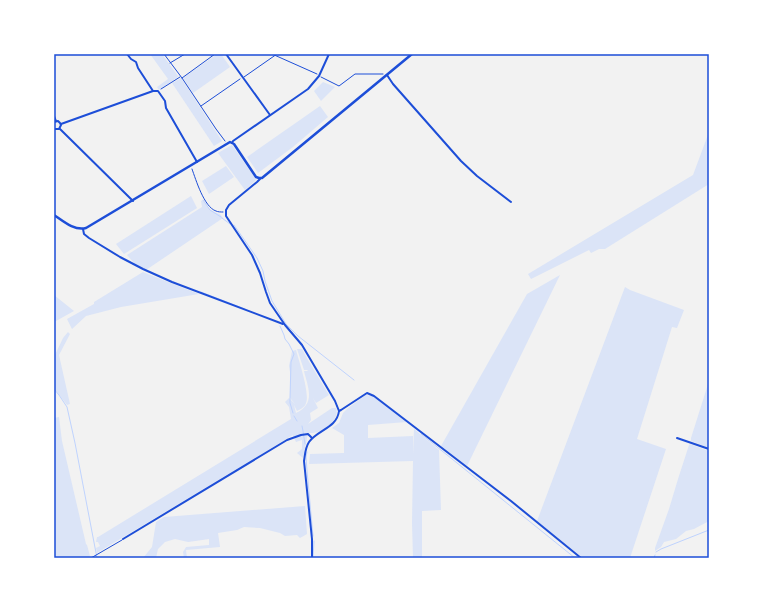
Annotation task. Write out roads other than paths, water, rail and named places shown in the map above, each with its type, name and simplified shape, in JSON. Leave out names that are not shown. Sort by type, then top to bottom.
[{"type":"street","points":[[127,54],[136,62],[138,68],[153,91]]},
{"type":"street","points":[[226,54],[270,115]]},
{"type":"street","points":[[54,216],[73,227],[83,229],[86,228],[227,143],[232,143],[308,89],[319,76],[329,54]]},
{"type":"street","points":[[312,558],[312,539],[304,461],[305,450],[307,444],[312,438],[334,423],[338,417],[339,411],[335,401],[302,346],[276,312],[268,298],[260,273],[252,255],[226,216],[225,212],[230,203],[260,178],[264,177],[412,54]]},
{"type":"street","points":[[386,75],[461,161],[477,176],[511,202]]},
{"type":"street","points":[[54,116],[55,122],[59,122],[61,124],[153,91],[158,91],[197,162]]},
{"type":"street","points":[[60,129],[61,124]]},
{"type":"street","points":[[54,129],[60,129],[133,201]]},
{"type":"street","points":[[232,143],[256,177],[260,178]]},
{"type":"street","points":[[83,229],[84,234],[89,238],[143,269],[172,282],[285,325]]},
{"type":"street","points":[[339,411],[367,393],[374,396],[581,558]]},
{"type":"street","points":[[123,539],[287,440],[308,434],[312,438]]},
{"type":"street","points":[[677,438],[709,449]]},
{"type":"lane","points":[[91,558],[123,539]]},
{"type":"waterway","points":[[203,200],[210,210],[221,217]]},
{"type":"waterway","points":[[222,218],[230,224]]},
{"type":"waterway","points":[[234,225],[257,258],[263,271],[272,301],[286,324],[298,336],[354,380]]},
{"type":"waterway","points":[[201,292],[245,309]]},
{"type":"waterway","points":[[280,326],[285,339],[294,354],[291,362],[290,398],[293,413]]},
{"type":"waterway","points":[[54,389],[67,407],[97,558]]},
{"type":"waterway","points":[[294,416],[297,421]]},
{"type":"waterway","points":[[302,426],[305,444]]},
{"type":"waterway","points":[[421,434],[575,558]]},
{"type":"waterway","points":[[307,452],[306,457],[313,536]]},
{"type":"waterway","points":[[656,552],[709,530]]},
{"type":"waterway","points":[[313,558],[314,541]]}]
